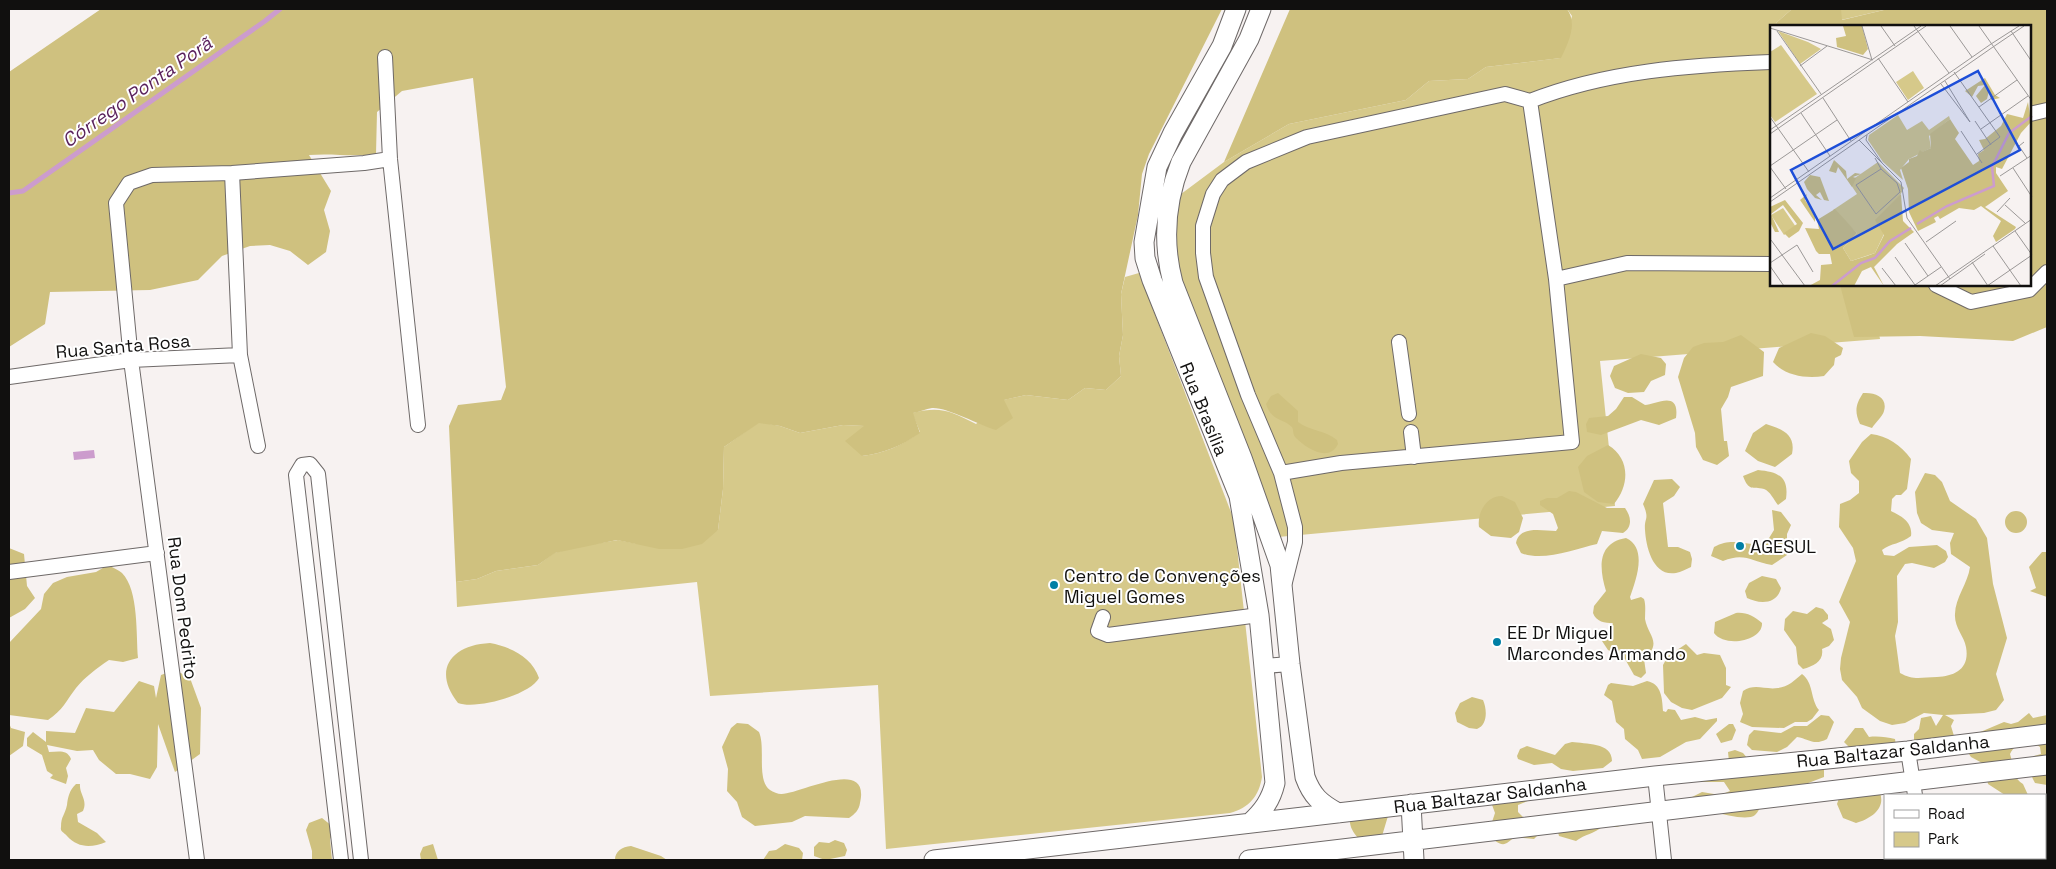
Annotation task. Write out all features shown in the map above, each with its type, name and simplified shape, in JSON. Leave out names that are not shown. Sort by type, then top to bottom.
[{"type":"main road","name":"Rua Brasília","points":[[1236,9],[1222,46],[1156,167],[1144,242],[1144,258],[1239,496],[1259,615],[1276,782],[1266,806],[1250,823]]},
{"type":"main road","name":"Rua Brasília","points":[[1261,9],[1249,40],[1181,162],[1174,181],[1165,233],[1167,260],[1173,283],[1268,529],[1280,565],[1290,664],[1305,777],[1310,792],[1317,800],[1338,813]]},
{"type":"main road","name":"Rua Baltazar Saldanha","points":[[1249,860],[1411,823],[1655,776],[1908,751],[2047,734]]},
{"type":"main road","name":"Rua Baltazar Saldanha","points":[[934,860],[1036,854],[1250,823],[1338,813],[1411,823],[1658,811],[1914,788],[2047,765]]},
{"type":"main road","points":[[1411,823],[1414,860]]},
{"type":"street","points":[[386,57],[390,159],[418,426]]},
{"type":"street","points":[[1282,594],[1295,542],[1295,527],[1281,473],[1248,395],[1206,276],[1202,253],[1203,226],[1213,194],[1222,180],[1246,162],[1307,137],[1505,94],[1530,101],[1557,90],[1633,74],[1700,65],[1770,62]]},
{"type":"street","points":[[1281,473],[1341,463],[1572,442],[1556,279],[1530,101]]},
{"type":"street","points":[[2031,114],[2047,110]]},
{"type":"street","name":"Rua Dom Pedrito","points":[[197,860],[131,360],[116,203],[129,184],[152,175],[232,173],[364,163],[390,159]]},
{"type":"street","points":[[232,173],[240,355],[258,446]]},
{"type":"street","points":[[1556,279],[1627,263],[1770,264]]},
{"type":"street","points":[[1938,286],[1971,302],[2015,289],[2029,290],[2047,272]]},
{"type":"street","points":[[1398,342],[1409,414]]},
{"type":"street","name":"Rua Santa Rosa","points":[[9,377],[131,360],[240,355]]},
{"type":"street","points":[[1411,432],[1414,456]]},
{"type":"street","points":[[341,860],[321,673],[296,475],[302,464],[310,464],[318,474],[361,860]]},
{"type":"street","points":[[9,572],[157,553]]},
{"type":"street","points":[[1103,617],[1098,631],[1108,635],[1259,615]]},
{"type":"street","points":[[1265,666],[1290,664]]},
{"type":"street","points":[[321,673],[340,671]]},
{"type":"street","points":[[1908,751],[1914,788]]},
{"type":"street","points":[[1655,776],[1664,860]]},
{"type":"green space","points":[[1567,9],[1792,9],[1776,23],[1777,25],[1770,25],[1770,286],[1870,286],[1880,339],[1600,361],[1615,506],[1278,537],[1172,265],[1173,200],[1224,162],[1289,124],[1406,100],[1429,81],[1468,79],[1486,67],[1560,58],[1572,16]]},
{"type":"green space","points":[[1841,9],[1888,9],[1841,20]]},
{"type":"green space","points":[[1139,273],[1234,520],[1262,777],[1256,795],[1248,804],[1237,811],[886,849],[878,685],[710,696],[697,582],[457,607],[456,582],[477,579],[496,571],[538,565],[554,553],[576,547],[618,540],[638,544],[718,530],[723,489],[724,447],[759,422],[780,426],[800,433],[843,425],[865,426],[862,456],[892,448],[920,432],[912,413],[931,410],[945,411],[976,424],[1003,400],[1026,395],[1068,400],[1085,388],[1106,390],[1121,376],[1119,356],[1123,335],[1121,294],[1125,277]]},
{"type":"shaded area","points":[[101,9],[1222,9],[1149,154],[1142,174],[1138,215],[1121,294],[1123,335],[1119,356],[1121,376],[1106,390],[1085,388],[1068,400],[1026,395],[1004,400],[1013,418],[996,430],[946,410],[938,408],[927,409],[913,413],[920,433],[892,448],[862,456],[845,441],[864,426],[843,425],[800,433],[780,426],[759,423],[724,447],[723,489],[718,530],[702,544],[682,549],[659,549],[617,540],[555,553],[538,565],[496,571],[477,579],[456,582],[449,426],[458,405],[501,400],[506,387],[473,78],[402,91],[377,112],[376,154],[309,155],[331,191],[324,210],[330,231],[326,252],[308,265],[290,251],[270,245],[250,246],[222,256],[198,280],[150,290],[50,292],[45,324],[9,347],[9,72]]},
{"type":"shaded area","points":[[1290,9],[1567,9],[1572,21],[1572,27],[1569,40],[1561,58],[1486,67],[1468,79],[1429,81],[1406,100],[1289,124],[1224,162]]},
{"type":"shaded area","points":[[1792,9],[1841,9],[1842,20],[1888,9],[2047,9],[2047,327],[2013,341],[1920,336],[1854,337],[1840,286],[2031,286],[2031,25],[1777,25],[1776,23]]},
{"type":"shaded area","points":[[1811,333],[1825,336],[1843,348],[1841,355],[1835,358],[1834,365],[1824,376],[1797,375],[1784,371],[1773,362],[1779,348]]},
{"type":"shaded area","points":[[1741,335],[1764,352],[1763,376],[1731,387],[1721,409],[1724,441],[1727,441],[1729,456],[1717,465],[1703,460],[1696,447],[1695,433],[1678,377],[1684,358],[1693,347],[1704,343],[1723,342]]},
{"type":"shaded area","points":[[1641,354],[1661,358],[1666,364],[1665,375],[1651,381],[1644,392],[1628,393],[1615,388],[1610,376],[1614,366]]},
{"type":"shaded area","points":[[1278,393],[1298,411],[1298,422],[1328,434],[1337,440],[1338,444],[1334,450],[1323,453],[1311,449],[1296,438],[1289,424],[1271,414],[1266,404],[1271,396]]},
{"type":"shaded area","points":[[1863,393],[1872,393],[1880,396],[1884,402],[1883,413],[1872,428],[1860,424],[1857,415],[1857,404]]},
{"type":"shaded area","points":[[1624,397],[1632,397],[1645,405],[1671,401],[1676,409],[1676,418],[1659,425],[1641,420],[1601,435],[1587,432],[1586,424],[1589,418],[1608,416],[1616,409]]},
{"type":"shaded area","points":[[1766,424],[1782,430],[1790,437],[1792,442],[1792,454],[1775,467],[1758,461],[1745,451],[1753,433]]},
{"type":"shaded area","points":[[1871,434],[1893,442],[1903,449],[1911,459],[1907,489],[1901,495],[1896,495],[1892,499],[1891,511],[1908,523],[1911,536],[1882,550],[1884,555],[1894,556],[1909,547],[1937,545],[1946,551],[1948,557],[1945,562],[1934,568],[1912,563],[1905,564],[1897,576],[1898,622],[1895,636],[1900,673],[1918,678],[1950,675],[1960,670],[1966,661],[1967,655],[1965,643],[1956,623],[1955,614],[1957,602],[1970,567],[1951,554],[1950,543],[1954,533],[1932,530],[1921,523],[1917,513],[1915,492],[1925,473],[1935,475],[1942,482],[1950,501],[1976,519],[1987,538],[1993,584],[2007,638],[1996,674],[2004,700],[1996,710],[1984,713],[1945,715],[1954,720],[1951,726],[1954,736],[1914,741],[1914,734],[1919,729],[1921,718],[1931,716],[1936,726],[1943,715],[1924,713],[1905,723],[1892,725],[1880,721],[1862,708],[1857,697],[1842,680],[1841,658],[1850,622],[1839,602],[1856,561],[1853,548],[1839,527],[1840,504],[1850,500],[1859,493],[1859,481],[1851,473],[1849,461],[1862,442]]},
{"type":"shaded area","points":[[1608,445],[1620,457],[1624,464],[1625,472],[1623,489],[1614,504],[1598,502],[1584,492],[1578,467],[1587,456]]},
{"type":"shaded area","points":[[94,450],[95,458],[74,460],[73,452]]},
{"type":"shaded area","points":[[1758,470],[1777,474],[1784,481],[1787,492],[1786,499],[1778,505],[1766,490],[1751,487],[1745,481],[1743,476]]},
{"type":"shaded area","points":[[1672,479],[1680,487],[1674,496],[1663,503],[1668,547],[1678,547],[1690,552],[1692,559],[1691,567],[1676,573],[1668,573],[1656,566],[1649,552],[1643,504],[1654,480]]},
{"type":"shaded area","points":[[1569,491],[1576,492],[1607,508],[1625,508],[1629,514],[1630,525],[1623,533],[1602,531],[1597,544],[1549,555],[1539,556],[1521,553],[1516,543],[1518,537],[1522,534],[1532,530],[1556,531],[1558,528],[1553,514],[1540,505],[1540,501],[1547,498],[1557,498]]},
{"type":"shaded area","points":[[1502,496],[1515,502],[1523,518],[1519,532],[1511,538],[1491,536],[1479,527],[1481,511],[1484,506],[1491,499]]},
{"type":"shaded area","points":[[1772,510],[1781,512],[1791,525],[1787,534],[1787,555],[1772,565],[1742,557],[1723,561],[1711,556],[1714,547],[1728,542],[1766,543],[1774,530]]},
{"type":"shaded area","points":[[2016,511],[2024,514],[2027,522],[2024,530],[2016,533],[2008,530],[2005,522],[2008,514]]},
{"type":"shaded area","points":[[1626,538],[1633,543],[1639,557],[1635,582],[1630,597],[1631,600],[1641,597],[1644,599],[1645,619],[1653,639],[1653,648],[1644,659],[1646,673],[1641,678],[1634,675],[1625,659],[1608,650],[1602,641],[1602,638],[1613,623],[1599,620],[1593,613],[1594,606],[1606,591],[1602,574],[1602,558],[1605,551],[1610,545]]},
{"type":"shaded area","points":[[9,548],[24,554],[27,586],[35,598],[25,609],[9,618]]},
{"type":"shaded area","points":[[2042,552],[2047,552],[2047,597],[2030,591],[2036,588],[2029,567]]},
{"type":"shaded area","points":[[108,565],[122,573],[131,590],[136,614],[138,658],[123,662],[109,660],[83,680],[61,709],[48,720],[9,715],[9,643],[41,609],[44,594],[53,583],[67,577],[96,572]]},
{"type":"shaded area","points":[[1762,576],[1776,579],[1781,588],[1779,594],[1776,598],[1767,602],[1747,598],[1745,591],[1749,583]]},
{"type":"shaded area","points":[[1816,607],[1823,609],[1828,615],[1828,619],[1822,623],[1831,629],[1834,640],[1829,646],[1822,649],[1820,660],[1803,669],[1798,664],[1796,647],[1784,630],[1785,619],[1793,611],[1807,614]]},
{"type":"shaded area","points":[[1736,613],[1747,614],[1756,618],[1762,623],[1761,629],[1750,638],[1743,640],[1734,641],[1719,638],[1714,633],[1715,622]]},
{"type":"shaded area","points":[[490,643],[506,647],[520,654],[531,664],[539,678],[525,690],[502,700],[466,705],[458,703],[450,691],[447,680],[446,670],[450,661],[456,654],[465,649]]},
{"type":"shaded area","points":[[1686,644],[1697,655],[1704,653],[1720,655],[1726,668],[1726,685],[1731,687],[1722,698],[1692,710],[1682,708],[1671,702],[1664,693],[1663,665],[1668,656]]},
{"type":"shaded area","points":[[175,670],[190,678],[201,708],[200,754],[175,772],[158,724],[157,767],[150,779],[130,774],[116,774],[99,760],[93,750],[77,751],[47,745],[49,752],[65,752],[71,759],[66,768],[68,776],[66,784],[50,778],[53,775],[47,771],[42,755],[27,746],[27,738],[33,732],[46,742],[46,731],[75,733],[86,708],[114,712],[139,681],[154,686],[156,698],[161,675]]},
{"type":"shaded area","points":[[1802,674],[1810,686],[1814,701],[1819,710],[1812,719],[1807,722],[1795,722],[1784,728],[1752,727],[1740,722],[1743,714],[1740,703],[1743,691],[1752,687],[1782,687],[1791,683]]},
{"type":"shaded area","points":[[1647,681],[1656,685],[1660,693],[1663,711],[1666,712],[1668,709],[1675,710],[1681,720],[1695,717],[1706,720],[1717,718],[1717,721],[1700,739],[1686,742],[1660,757],[1642,759],[1638,750],[1625,739],[1624,729],[1616,722],[1612,701],[1604,695],[1608,685],[1611,683],[1633,686]]},
{"type":"shaded area","points":[[1472,697],[1483,700],[1485,708],[1485,720],[1481,727],[1477,729],[1469,728],[1457,722],[1455,713],[1460,703]]},
{"type":"shaded area","points":[[2029,713],[2033,718],[2047,715],[2047,785],[2035,783],[2031,773],[2032,759],[2034,756],[2041,754],[2040,747],[2032,743],[2023,743],[2015,747],[2010,754],[2015,775],[2023,784],[2028,794],[2003,794],[1988,784],[1984,764],[1971,757],[1967,751],[1978,733],[2004,722],[2011,724],[2018,722]]},
{"type":"shaded area","points":[[1821,715],[1829,716],[1834,722],[1827,739],[1815,742],[1797,737],[1787,747],[1777,752],[1752,750],[1747,745],[1749,735],[1754,730],[1781,733],[1794,726],[1807,726]]},
{"type":"shaded area","points":[[9,723],[11,728],[25,732],[23,746],[9,756]]},
{"type":"shaded area","points":[[737,723],[748,724],[759,732],[762,746],[763,779],[770,790],[781,794],[831,781],[844,779],[855,781],[860,789],[859,808],[849,818],[805,816],[792,822],[755,826],[742,817],[737,802],[727,791],[728,769],[722,747],[731,728]]},
{"type":"shaded area","points":[[1729,724],[1733,724],[1736,730],[1732,740],[1721,743],[1716,734]]},
{"type":"shaded area","points":[[1855,728],[1863,728],[1869,737],[1895,739],[1896,746],[1851,749],[1844,742]]},
{"type":"shaded area","points":[[1572,742],[1603,747],[1608,750],[1612,761],[1603,768],[1573,771],[1561,769],[1552,763],[1534,765],[1518,759],[1517,756],[1520,749],[1527,746],[1555,755],[1565,744]]},
{"type":"shaded area","points":[[1735,750],[1743,753],[1748,759],[1824,767],[1824,777],[1790,790],[1765,789],[1759,810],[1755,815],[1749,817],[1731,816],[1682,802],[1702,792],[1720,795],[1730,791],[1724,782],[1690,782],[1729,762],[1728,752]]},
{"type":"shaded area","points":[[1524,782],[1528,782],[1535,798],[1518,805],[1518,812],[1523,817],[1534,818],[1537,836],[1534,839],[1515,837],[1505,844],[1501,844],[1494,840],[1491,825],[1495,813],[1491,802]]},
{"type":"shaded area","points":[[76,784],[80,784],[85,804],[83,811],[77,814],[78,822],[97,833],[106,842],[90,846],[80,845],[71,840],[61,830],[69,794]]},
{"type":"shaded area","points":[[1880,793],[1881,804],[1871,816],[1856,823],[1843,818],[1837,804],[1839,798]]},
{"type":"shaded area","points":[[1649,805],[1653,822],[1635,821],[1617,827],[1603,826],[1576,841],[1559,836],[1558,832]]},
{"type":"shaded area","points":[[1388,816],[1382,836],[1358,838],[1350,824],[1350,818]]},
{"type":"shaded area","points":[[322,818],[332,826],[333,833],[330,839],[332,860],[312,860],[312,851],[306,830],[309,823]]},
{"type":"shaded area","points":[[2047,834],[2047,860],[2020,860],[2046,859]]},
{"type":"shaded area","points":[[835,840],[844,843],[847,850],[845,856],[825,860],[814,856],[814,847],[819,842],[829,843]]},
{"type":"shaded area","points":[[433,844],[438,860],[421,860],[420,854],[423,847]]},
{"type":"shaded area","points":[[785,844],[799,848],[803,853],[802,860],[763,860],[769,851],[776,850]]},
{"type":"shaded area","points":[[631,846],[661,856],[667,860],[615,860],[616,854],[620,850]]},
{"type":"waterway","name":"Córrego Ponta Porã","points":[[9,193],[23,191],[280,9]]},
{"type":"place","name":"AGESUL","points":[[1740,546]]},
{"type":"place","name":"Centro de Convenções Miguel Gomes","points":[[1054,585]]},
{"type":"place","name":"EE Dr Miguel Marcondes Armando","points":[[1497,642]]}]
